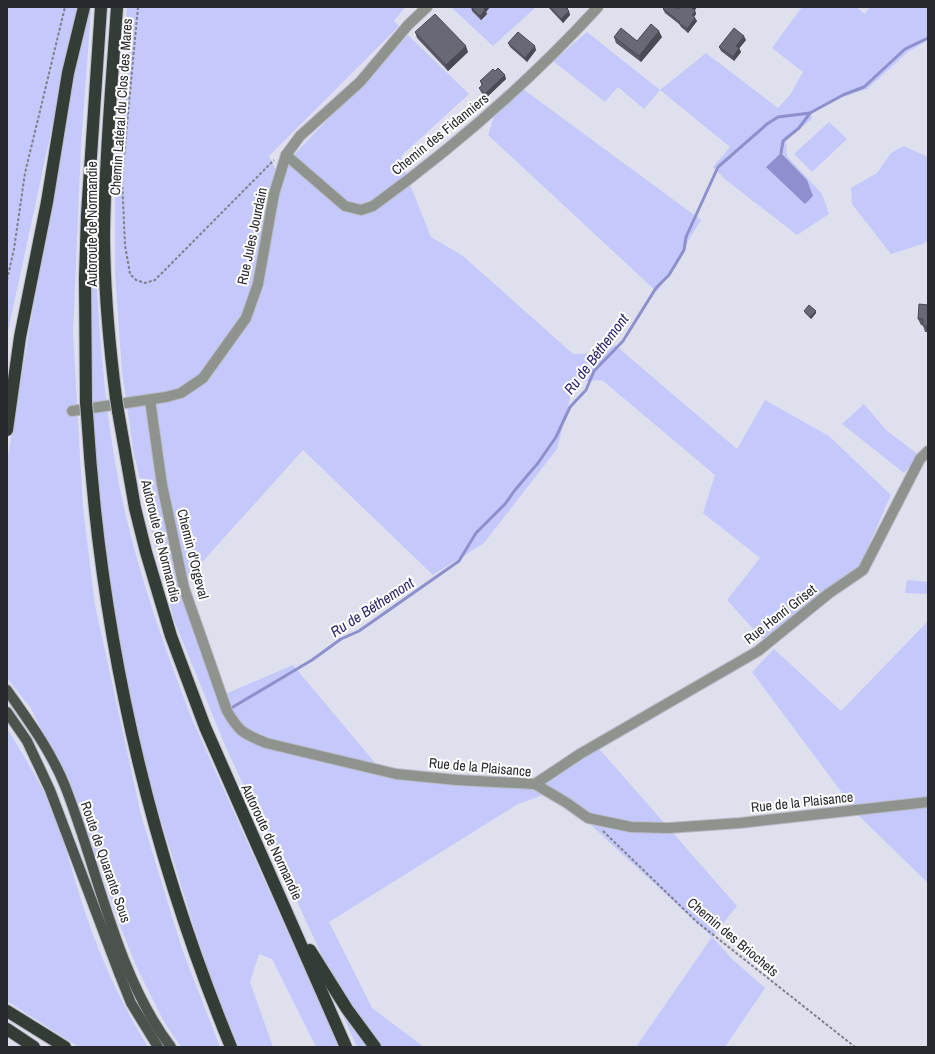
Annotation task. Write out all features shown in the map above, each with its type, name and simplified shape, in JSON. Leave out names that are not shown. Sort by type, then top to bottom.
[{"type":"highway","points":[[7,389],[20,337],[47,202],[68,74],[84,7]]},
{"type":"highway","name":"Autoroute de Normandie","points":[[101,7],[86,223],[85,278],[87,409],[96,526],[116,658],[131,728],[169,875],[201,972],[231,1047]]},
{"type":"highway","name":"Autoroute de Normandie","points":[[117,7],[104,231],[108,327],[116,398],[135,508],[146,552],[171,636],[205,727],[346,1047]]},
{"type":"highway","points":[[7,430],[20,337]]},
{"type":"highway","points":[[291,920],[347,1009],[374,1047]]},
{"type":"highway","points":[[7,1011],[65,1047]]},
{"type":"highway","points":[[7,1028],[34,1047]]},
{"type":"main road","name":"Route de Quarante Sous","points":[[7,690],[37,733],[64,784],[128,968],[152,1017],[171,1047]]},
{"type":"main road","name":"Route de Quarante Sous","points":[[7,712],[27,741],[50,790],[131,1003],[158,1047]]},
{"type":"street","name":"Rue Jules Jourdain","points":[[72,410],[150,400],[182,393],[204,378],[246,318],[258,284],[274,194],[286,155],[300,136],[360,82],[408,25],[427,7]]},
{"type":"street","name":"Chemin des Fidanniers","points":[[286,155],[345,206],[361,210],[373,206],[486,116],[562,46],[598,7]]},
{"type":"street","name":"Chemin d'Orgeval","points":[[150,400],[162,485],[184,588],[227,711]]},
{"type":"street","name":"Rue Henri Griset","points":[[535,784],[580,754],[758,651],[828,594],[863,570],[920,459],[928,451]]},
{"type":"street","name":"Rue de la Plaisance","points":[[227,711],[237,728],[249,735],[274,744],[396,774],[457,780],[535,784],[588,818],[631,827],[668,828],[740,823],[928,802]]},
{"type":"path","points":[[7,280],[14,249],[24,173],[65,7]]},
{"type":"path","name":"Chemin Latéral du Clos des Mares","points":[[138,7],[122,178],[125,245],[130,274],[136,280],[145,283],[155,280],[273,161],[286,155]]},
{"type":"path","name":"Chemin des Briochets","points":[[588,818],[620,846],[696,922],[855,1047]]},
{"type":"shaded area","points":[[7,7],[78,7],[7,336]]},
{"type":"shaded area","points":[[127,7],[405,7],[394,21],[399,26],[269,156],[275,168],[290,159],[408,35],[469,94],[401,156],[409,182],[431,237],[463,256],[573,354],[602,353],[615,345],[737,449],[765,400],[829,436],[891,495],[854,579],[764,641],[727,600],[760,558],[703,513],[715,475],[602,380],[574,382],[557,449],[484,543],[433,575],[303,450],[186,580],[223,695],[293,665],[381,770],[536,780],[595,744],[737,906],[712,937],[554,791],[518,804],[329,922],[372,1008],[424,1047],[380,1047],[329,971],[224,743],[174,620],[157,555],[133,449],[122,371],[115,274],[115,173]]},
{"type":"shaded area","points":[[451,7],[476,7],[485,12],[490,7],[536,7],[493,46]]},
{"type":"shaded area","points":[[802,7],[856,7],[865,14],[870,7],[928,7],[928,40],[908,52],[867,89],[844,96],[811,111],[812,119],[786,140],[787,156],[822,194],[829,214],[797,235],[726,180],[713,167],[730,147],[660,90],[706,53],[778,108],[790,95],[803,72],[772,48]]},
{"type":"shaded area","points":[[91,9],[81,146],[73,333],[83,508],[95,605],[141,815],[182,949],[220,1047],[181,1047],[163,1020],[137,968],[118,921],[74,792],[30,707],[7,678],[7,462],[72,78],[83,29]]},
{"type":"shaded area","points":[[587,32],[660,90],[644,109],[618,87],[605,102],[553,61]]},
{"type":"shaded area","points":[[523,89],[701,220],[657,292],[488,135],[495,114]]},
{"type":"shaded area","points":[[829,122],[847,139],[812,172],[794,154]]},
{"type":"shaded area","points":[[904,146],[928,157],[928,240],[923,244],[891,254],[852,204],[851,188],[877,173],[891,153]]},
{"type":"shaded area","points":[[781,153],[807,180],[813,196],[805,204],[766,167]]},
{"type":"shaded area","points":[[93,228],[101,345],[115,462],[129,528],[147,593],[192,719],[339,1047],[316,1047],[272,959],[259,954],[250,982],[273,1047],[239,1047],[205,961],[154,797],[133,719],[127,687],[112,592],[100,499],[94,437],[90,357],[90,302]]},
{"type":"shaded area","points":[[864,404],[887,431],[919,455],[904,473],[842,424]]},
{"type":"shaded area","points":[[907,580],[928,582],[928,594],[905,593]]},
{"type":"shaded area","points":[[928,621],[928,883],[860,817],[752,672],[774,649],[841,711]]},
{"type":"shaded area","points":[[7,728],[32,769],[45,794],[56,821],[83,906],[103,961],[129,1014],[148,1047],[79,1047],[7,1001]]},
{"type":"shaded area","points":[[712,937],[732,959],[765,988],[725,1047],[636,1047]]},
{"type":"shaded area","points":[[336,1000],[369,1047],[357,1047]]},
{"type":"building","points":[[471,7],[485,7],[485,10],[480,16]]},
{"type":"building","points":[[550,7],[565,7],[569,11],[561,19]]},
{"type":"building","points":[[665,7],[674,7],[678,9],[680,7],[693,7],[692,8],[695,11],[692,15],[695,18],[687,29],[663,9]]},
{"type":"building","points":[[435,14],[466,46],[446,65],[415,32]]},
{"type":"building","points":[[651,24],[659,31],[639,56],[614,37],[621,28],[637,41]]},
{"type":"building","points":[[734,28],[744,36],[736,46],[739,48],[733,57],[719,47]]},
{"type":"building","points":[[518,32],[535,46],[525,58],[508,43]]},
{"type":"building","points":[[498,68],[505,75],[485,94],[479,88],[483,84],[480,81],[493,69],[495,71]]},
{"type":"building","points":[[919,304],[928,305],[928,326],[923,326],[923,319],[918,319]]},
{"type":"building","points":[[809,305],[816,311],[810,317],[804,311]]},
{"type":"waterway","name":"Ru de Béthemont","points":[[228,710],[312,660],[341,639],[359,631],[459,561],[476,533],[505,504],[538,463],[556,437],[570,407],[586,390],[594,371],[623,341],[656,288],[669,275],[684,250],[686,237],[718,167],[767,124],[778,117],[810,113],[843,95],[864,87],[905,49],[928,38]]},
{"type":"waterway","points":[[781,153],[783,141],[799,128],[810,113]]}]
